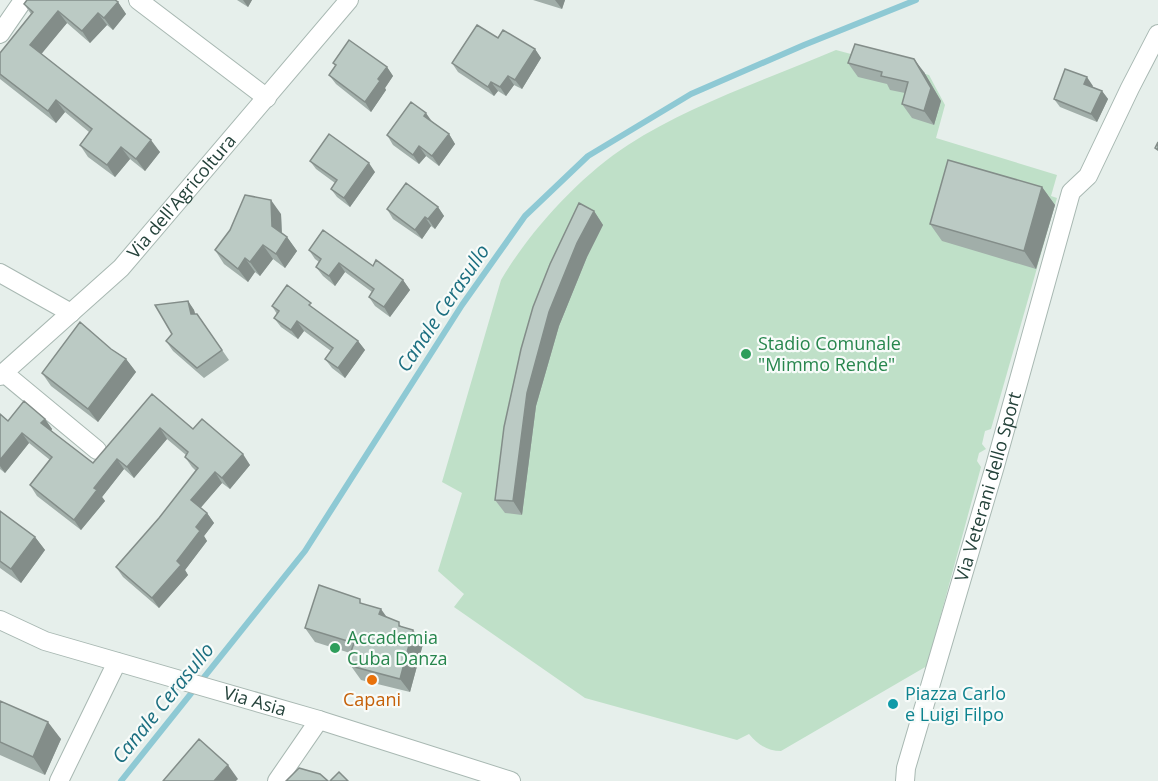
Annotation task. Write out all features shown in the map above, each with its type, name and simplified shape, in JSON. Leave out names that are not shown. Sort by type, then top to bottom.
[{"type":"street","points":[[138,0],[267,98]]},
{"type":"street","name":"Via dell'Agricoltura","points":[[2,374],[121,268],[349,0]]},
{"type":"street","points":[[0,34],[22,2]]},
{"type":"street","name":"Via Veterani dello Sport","points":[[905,781],[906,768],[995,466],[1071,192],[1088,176],[1158,34]]},
{"type":"street","points":[[0,273],[71,313]]},
{"type":"street","points":[[2,374],[98,450]]},
{"type":"street","name":"Via Asia","points":[[0,620],[45,641],[319,720],[511,781]]},
{"type":"street","points":[[59,781],[117,662]]},
{"type":"street","points":[[277,781],[319,720]]},
{"type":"green space","name":"Stadio Comunale \"Mimmo Rende\"","points":[[836,50],[929,75],[945,105],[936,138],[1057,175],[1051,196],[1057,198],[991,429],[985,431],[982,444],[986,449],[979,453],[977,461],[981,467],[927,666],[781,751],[776,751],[764,747],[749,734],[737,740],[585,698],[454,607],[464,594],[438,571],[462,493],[442,482],[501,280],[526,243],[557,206],[610,157],[677,117]]},
{"type":"building","points":[[27,0],[115,0],[118,2],[104,18],[98,13],[82,31],[58,11],[30,45],[151,140],[136,159],[121,147],[107,165],[80,145],[92,129],[56,100],[48,111],[0,74],[0,53],[33,12],[24,4]]},
{"type":"building","points":[[477,25],[498,38],[503,30],[535,49],[515,80],[508,76],[500,87],[491,82],[488,87],[452,63]]},
{"type":"building","points":[[349,40],[387,67],[365,102],[329,75],[336,65],[333,63]]},
{"type":"building","points":[[855,44],[914,59],[931,88],[924,111],[902,104],[908,82],[881,76],[882,72],[848,63]]},
{"type":"building","points":[[1065,69],[1087,77],[1084,84],[1102,91],[1091,114],[1054,99]]},
{"type":"building","points":[[411,102],[426,113],[424,116],[449,134],[432,156],[419,146],[413,155],[387,135]]},
{"type":"building","points":[[329,134],[369,163],[344,198],[331,189],[337,180],[310,161]]},
{"type":"building","points":[[948,160],[1042,187],[1024,251],[930,224]]},
{"type":"building","points":[[406,183],[438,207],[428,219],[425,217],[415,230],[387,209]]},
{"type":"building","points":[[245,195],[271,200],[272,226],[287,237],[276,254],[263,245],[250,262],[245,258],[238,269],[215,250],[230,230]]},
{"type":"building","points":[[579,203],[594,211],[577,243],[549,312],[527,393],[513,501],[495,500],[504,427],[521,349],[533,307],[550,264]]},
{"type":"building","points":[[323,230],[373,266],[376,260],[403,280],[384,307],[369,297],[374,289],[339,263],[329,276],[316,267],[321,259],[309,250]]},
{"type":"building","points":[[287,285],[311,303],[309,305],[358,341],[338,368],[325,359],[333,348],[297,321],[291,330],[274,318],[279,311],[272,306]]},
{"type":"building","points":[[188,301],[191,314],[197,314],[222,350],[197,368],[166,341],[172,334],[155,305]]},
{"type":"building","points":[[80,322],[126,359],[88,409],[42,373]]},
{"type":"building","points":[[152,394],[193,429],[202,419],[243,454],[222,478],[215,472],[191,500],[207,513],[196,527],[200,531],[177,561],[181,565],[152,598],[116,567],[159,518],[198,468],[185,457],[188,452],[160,428],[127,467],[117,459],[94,488],[97,490],[74,520],[30,485],[52,457],[22,433],[0,460],[0,414],[8,421],[24,401],[45,419],[41,423],[93,463]]},
{"type":"building","points":[[0,511],[35,537],[11,569],[0,561]]},
{"type":"building","points":[[319,585],[360,599],[360,603],[381,609],[379,614],[399,622],[399,626],[413,630],[400,679],[351,666],[348,660],[354,643],[305,628]]},
{"type":"building","points":[[0,701],[48,722],[33,757],[0,742]]},
{"type":"building","points":[[199,739],[228,765],[214,781],[163,781]]},
{"type":"building","points":[[299,768],[320,774],[328,781],[286,781]]},
{"type":"building","points":[[339,772],[348,781],[330,781]]},
{"type":"waterway","name":"Canale Cerasullo","points":[[121,781],[305,551],[462,305],[525,216],[588,156],[691,94],[916,0]]},
{"type":"place","name":"Stadio Comunale \"Mimmo Rende\"","points":[[746,354]]},
{"type":"place","name":"Accademia Cuba Danza","points":[[335,648]]},
{"type":"place","name":"Capani","points":[[372,680]]},
{"type":"place","name":"Piazza Carlo e Luigi Filpo","points":[[893,704]]}]
